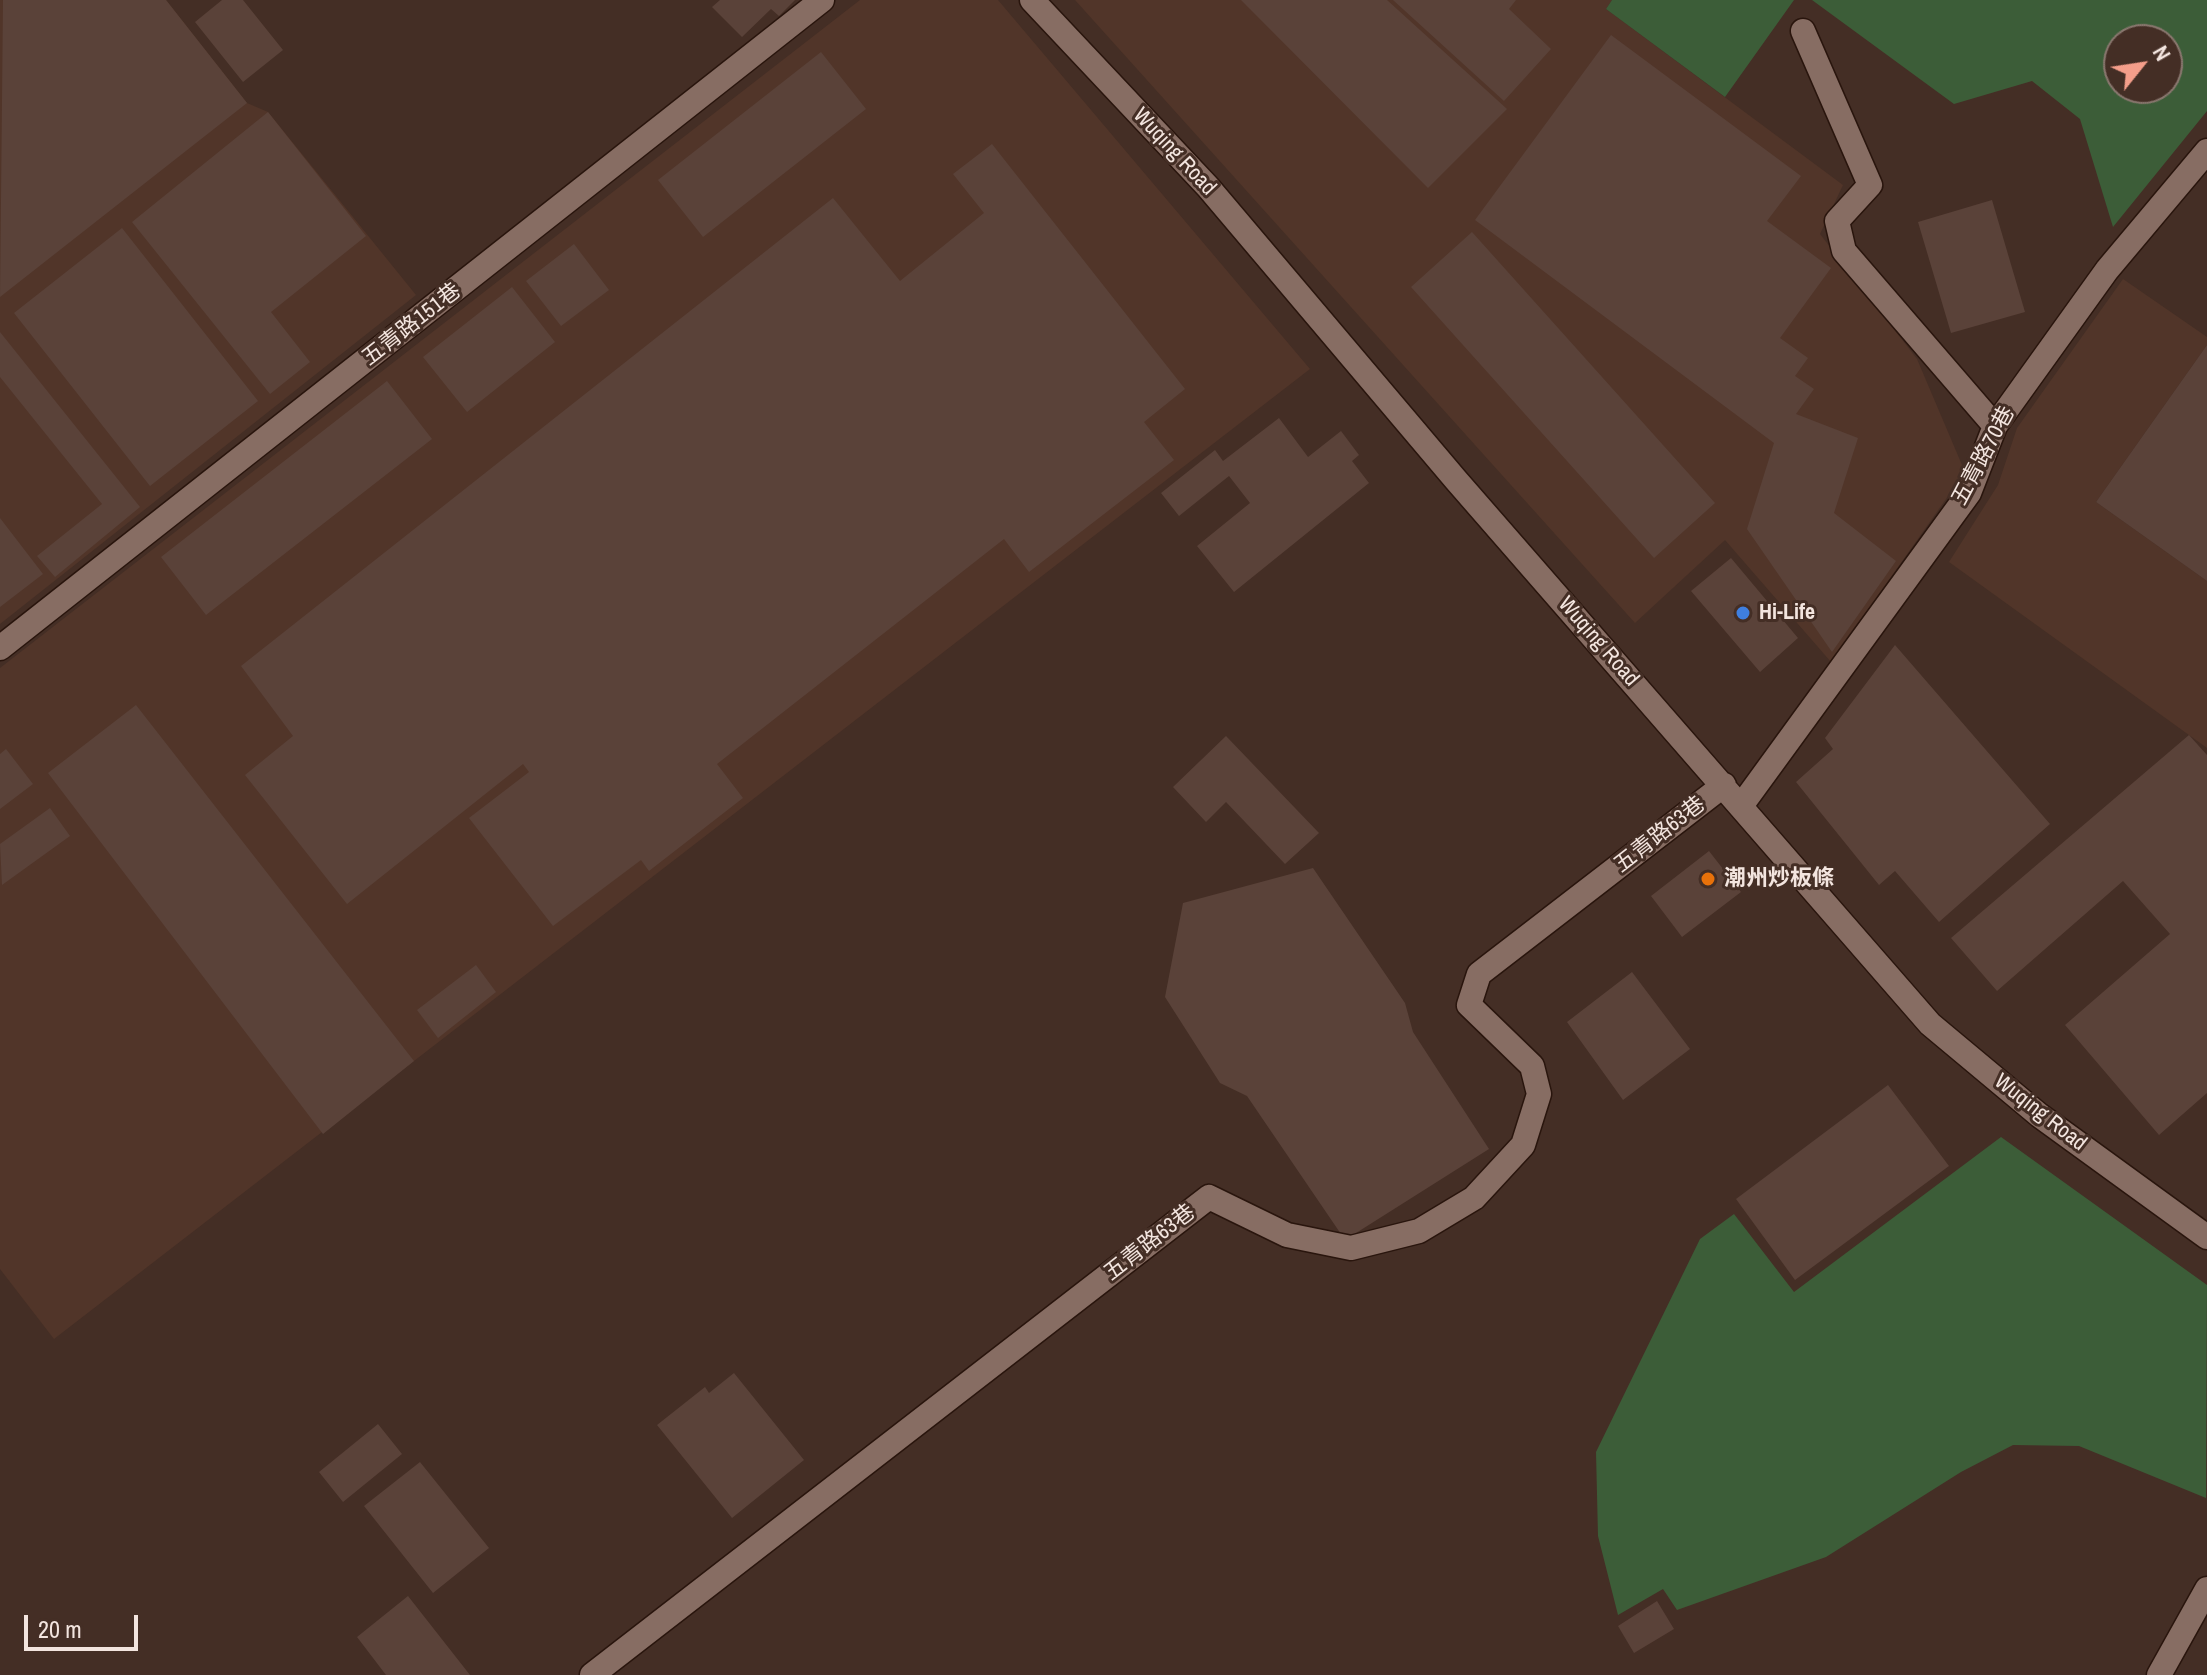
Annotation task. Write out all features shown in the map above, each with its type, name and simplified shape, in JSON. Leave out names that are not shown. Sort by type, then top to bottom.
[{"type":"street","name":"五青路151巷","points":[[0,648],[822,0]]},
{"type":"street","name":"Wuqing Road","points":[[1032,0],[1208,187],[1456,480],[1930,1024],[2039,1115],[2207,1237]]},
{"type":"street","points":[[1803,31],[1870,185],[1837,221],[1844,251],[1995,426]]},
{"type":"street","name":"五青路70巷","points":[[1741,806],[1969,493],[1995,426],[2107,270],[2207,151]]},
{"type":"street","name":"五青路63巷","points":[[592,1675],[1209,1197],[1287,1235],[1351,1248],[1419,1231],[1474,1198],[1523,1145],[1539,1094],[1532,1066],[1469,1005],[1479,974],[1724,785]]},
{"type":"street","points":[[2159,1675],[2207,1589]]},
{"type":"shaded area","points":[[0,0],[166,0],[247,103],[268,112],[416,295],[0,624]]},
{"type":"shaded area","points":[[860,0],[998,0],[1310,369],[54,1339],[0,1269],[0,668]]},
{"type":"shaded area","points":[[1075,0],[1612,0],[1606,9],[1843,185],[1820,234],[1917,359],[1965,472],[1831,662],[1725,540],[1635,623]]},
{"type":"shaded area","points":[[2123,279],[2207,337],[2207,345],[2096,502],[2207,581],[2207,748],[1949,562],[1998,485],[2017,428]]},
{"type":"green space","points":[[1612,0],[1794,0],[1725,97],[1606,9]]},
{"type":"green space","points":[[1812,0],[2207,0],[2207,111],[2113,227],[2080,119],[2032,81],[1954,104]]},
{"type":"green space","points":[[2001,1137],[2207,1285],[2206,1498],[2079,1446],[2013,1445],[1961,1472],[1826,1557],[1677,1610],[1663,1589],[1618,1615],[1598,1536],[1596,1452],[1700,1239],[1734,1214],[1794,1292]]},
{"type":"building","points":[[3,0],[166,0],[247,103],[0,297]]},
{"type":"building","points":[[222,0],[243,0],[283,50],[243,82],[195,22]]},
{"type":"building","points":[[720,0],[795,0],[779,16],[771,9],[742,37],[712,7]]},
{"type":"building","points":[[1241,0],[1387,0],[1507,109],[1428,188]]},
{"type":"building","points":[[1393,0],[1516,0],[1509,9],[1551,49],[1504,101]]},
{"type":"building","points":[[1611,35],[1801,176],[1767,221],[1831,268],[1780,338],[1808,358],[1795,376],[1814,389],[1796,414],[1858,438],[1834,513],[1896,561],[1832,652],[1747,529],[1774,443],[1475,220]]},
{"type":"building","points":[[821,52],[866,109],[703,237],[658,180]]},
{"type":"building","points":[[268,112],[366,236],[271,312],[310,362],[270,394],[132,222]]},
{"type":"building","points":[[992,144],[1185,389],[1144,422],[1174,460],[1029,572],[1004,539],[717,764],[743,798],[649,871],[641,860],[553,926],[469,818],[529,772],[523,764],[347,904],[245,775],[293,736],[241,666],[833,198],[900,281],[984,213],[953,174]]},
{"type":"building","points":[[1992,200],[2025,312],[1951,333],[1918,222]]},
{"type":"building","points":[[122,228],[258,401],[150,486],[14,313]]},
{"type":"building","points":[[1472,232],[1715,503],[1654,558],[1411,287]]},
{"type":"building","points":[[574,244],[609,290],[561,326],[526,281]]},
{"type":"building","points":[[512,287],[555,342],[467,412],[423,357]]},
{"type":"building","points":[[0,332],[140,507],[55,577],[37,556],[102,504],[0,377]]},
{"type":"building","points":[[2207,345],[2207,581],[2096,502]]},
{"type":"building","points":[[387,381],[432,439],[206,615],[161,557]]},
{"type":"building","points":[[1279,418],[1308,457],[1341,431],[1359,455],[1352,461],[1369,483],[1234,592],[1197,546],[1250,503],[1229,476],[1179,516],[1161,493],[1215,450],[1223,461]]},
{"type":"building","points":[[0,518],[43,574],[0,607]]},
{"type":"building","points":[[1731,558],[1798,638],[1760,672],[1691,591]]},
{"type":"building","points":[[1895,645],[2050,824],[1939,922],[1895,871],[1879,885],[1796,782],[1833,749],[1825,738]]},
{"type":"building","points":[[136,705],[414,1061],[323,1134],[48,773]]},
{"type":"building","points":[[2189,735],[2207,755],[2207,1093],[2159,1135],[2065,1025],[2170,934],[2123,881],[1997,991],[1951,938]]},
{"type":"building","points":[[1226,736],[1319,833],[1285,864],[1226,802],[1206,822],[1173,787]]},
{"type":"building","points":[[6,749],[33,784],[0,809],[0,754]]},
{"type":"building","points":[[50,808],[70,836],[2,885],[0,844]]},
{"type":"building","points":[[1709,851],[1741,892],[1682,937],[1651,896]]},
{"type":"building","points":[[1313,868],[1405,1003],[1413,1032],[1489,1149],[1345,1240],[1247,1096],[1220,1083],[1165,997],[1183,903]]},
{"type":"building","points":[[476,965],[496,992],[438,1038],[417,1010]]},
{"type":"building","points":[[1632,972],[1690,1049],[1623,1100],[1567,1022]]},
{"type":"building","points":[[1888,1085],[1949,1166],[1795,1280],[1736,1199]]},
{"type":"building","points":[[734,1373],[804,1460],[732,1518],[657,1425],[705,1387],[709,1393]]},
{"type":"building","points":[[378,1424],[402,1454],[343,1502],[319,1472]]},
{"type":"building","points":[[420,1462],[489,1548],[433,1593],[364,1506]]},
{"type":"building","points":[[408,1596],[470,1675],[386,1675],[357,1637]]},
{"type":"building","points":[[1657,1601],[1674,1629],[1634,1653],[1618,1626]]},
{"type":"place","name":"Hi-Life","points":[[1743,613]]},
{"type":"place","name":"潮州炒板條","points":[[1708,879]]}]
